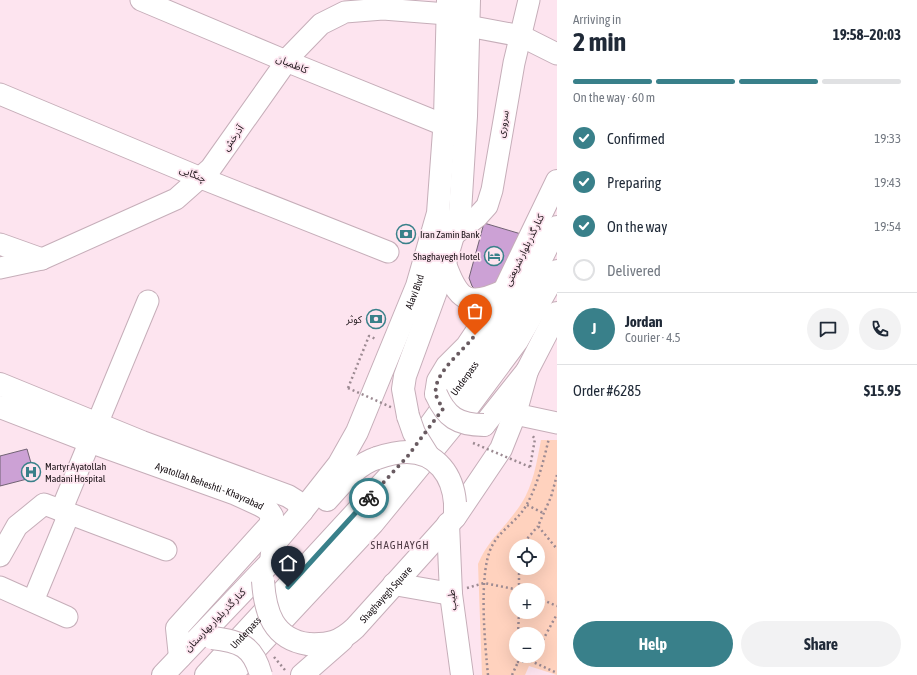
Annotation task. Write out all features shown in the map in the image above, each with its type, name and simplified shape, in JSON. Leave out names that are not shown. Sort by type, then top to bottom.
[{"type":"main road","name":"Alavi Blvd","points":[[429,457],[414,433],[408,416],[404,388],[405,376],[455,234],[460,205],[466,116],[469,0]]},
{"type":"main road","name":"Alavi Blvd","points":[[267,569],[273,545],[339,464],[357,432],[417,286],[438,213],[444,125],[448,7]]},
{"type":"main road","name":"کنار گذر بلوار شریعتی","points":[[439,402],[438,381],[446,366],[467,346],[504,291],[557,181]]},
{"type":"main road","name":"Underpass","points":[[206,675],[407,457],[439,402],[502,326],[537,267],[557,227]]},
{"type":"main road","points":[[445,264],[453,286],[461,296],[479,300],[504,291]]},
{"type":"main road","name":"Underpass","points":[[231,675],[373,523],[468,407],[517,341],[557,271]]},
{"type":"main road","points":[[439,402],[451,417],[472,425],[484,425],[527,371],[557,313]]},
{"type":"main road","name":"Shaghayegh Square","points":[[267,569],[264,600],[274,624],[289,638],[308,644],[328,644],[344,638],[394,584],[453,514],[501,449],[515,414],[527,371]]},
{"type":"main road","name":"Ayatollah Beheshti - Khayrabad","points":[[0,384],[94,433],[263,507],[272,516],[270,526],[177,628],[180,657]]},
{"type":"main road","name":"Ayatollah Beheshti - Khayrabad","points":[[0,408],[94,433],[288,496],[296,501],[302,511]]},
{"type":"main road","points":[[267,569],[353,471],[364,462],[377,458],[407,452],[429,457],[438,464],[450,478],[453,514]]},
{"type":"main road","name":"طیب","points":[[453,514],[451,594],[462,675]]},
{"type":"main road","name":"کنار گذر بلوار بهارستان","points":[[162,675],[267,569]]},
{"type":"main road","points":[[394,584],[451,594]]},
{"type":"main road","points":[[180,657],[198,642],[212,638],[230,640],[246,647],[257,660],[261,675]]},
{"type":"main road","points":[[302,675],[344,638]]},
{"type":"street","name":"کاظمیان","points":[[141,0],[444,125]]},
{"type":"street","name":"سروری","points":[[455,234],[487,206],[492,190],[514,63],[529,0]]},
{"type":"street","name":"آذرخش","points":[[0,268],[42,260],[176,199],[211,168],[286,61],[321,24],[345,12],[448,7]]},
{"type":"street","points":[[468,26],[521,36],[557,54]]},
{"type":"street","name":"چنگایی","points":[[0,94],[201,178],[388,252]]},
{"type":"street","points":[[0,244],[42,260]]},
{"type":"street","points":[[33,601],[58,510],[94,433],[148,301]]},
{"type":"street","points":[[515,414],[555,422]]},
{"type":"street","points":[[0,556],[17,526],[58,510],[166,550]]},
{"type":"street","points":[[0,587],[67,617]]},
{"type":"path","points":[[348,388],[369,336]]},
{"type":"path","points":[[488,675],[484,583],[486,561],[492,545],[527,505],[555,422]]},
{"type":"path","points":[[530,467],[535,439]]},
{"type":"path","points":[[527,539],[538,526],[557,475]]},
{"type":"path","points":[[527,505],[544,513]]},
{"type":"path","points":[[538,526],[557,549]]},
{"type":"path","points":[[451,594],[484,583],[509,588]]},
{"type":"path","points":[[545,601],[557,606]]},
{"type":"path","points":[[545,635],[557,614]]},
{"type":"path","points":[[512,675],[518,663]]},
{"type":"path","points":[[535,663],[557,673]]},
{"type":"shaded area","points":[[541,440],[557,440],[557,675],[529,666],[525,675],[482,675],[478,564],[492,540],[521,504],[529,489]]},
{"type":"building","name":"Shaghayegh Hotel","points":[[484,223],[521,234],[496,284],[476,290],[472,286],[469,278]]},
{"type":"building","points":[[27,449],[35,477],[0,486],[0,456]]},
{"type":"way so far","points":[[369,498],[407,457],[443,409],[436,394],[438,381],[446,366],[467,346],[475,335]]},
{"type":"place","name":"Iran Zamin Bank","points":[[406,234]]},
{"type":"place","name":"Shaghayegh Hotel","points":[[494,256]]},
{"type":"place","name":"کوثر","points":[[376,319]]},
{"type":"place","name":"Martyr Ayatollah Madani Hospital","points":[[31,472]]},
{"type":"district","name":"SHAGHAYGH","points":[[400,545]]},
{"type":"route","points":[[288,587],[369,498]]}]
